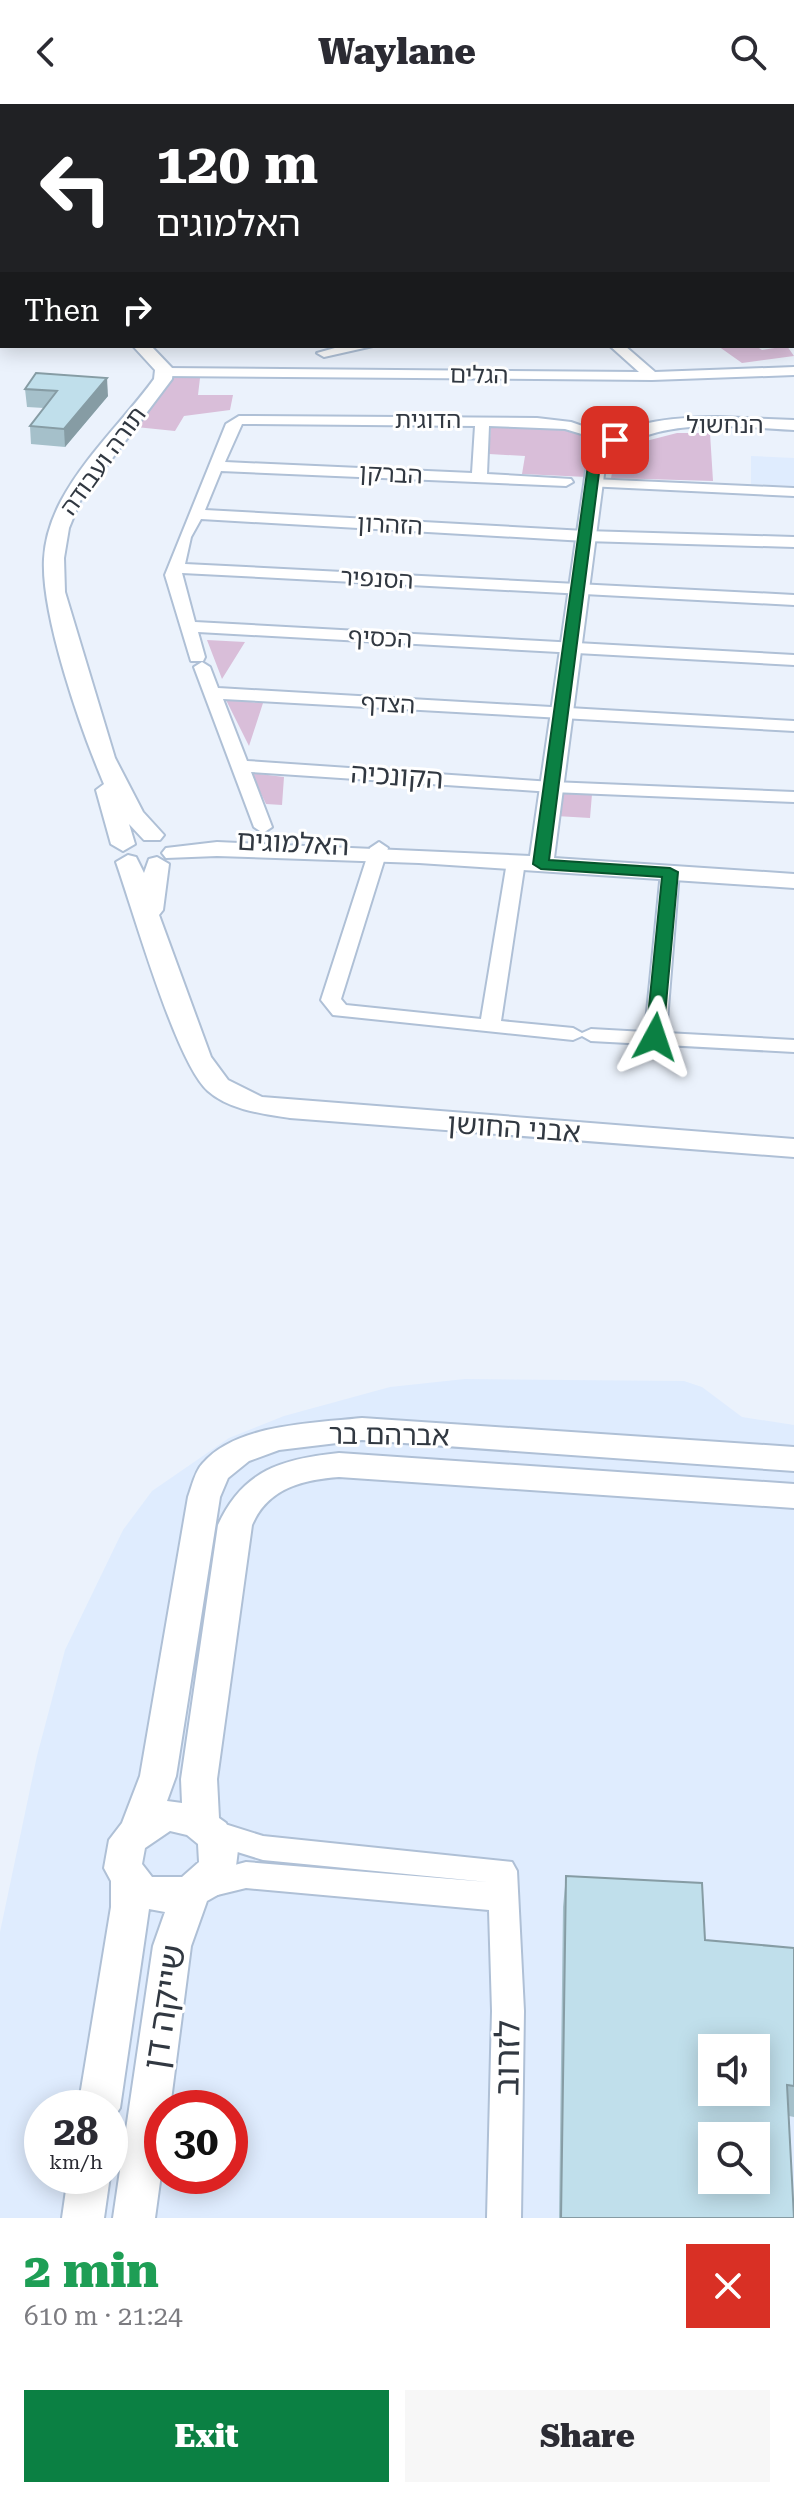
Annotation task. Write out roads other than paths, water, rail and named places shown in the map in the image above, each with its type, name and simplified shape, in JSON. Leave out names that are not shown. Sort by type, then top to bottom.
[{"type":"street","points":[[143,348],[165,372]]},
{"type":"street","points":[[324,353],[354,348]]},
{"type":"street","points":[[619,348],[652,376]]},
{"type":"street","name":"הגלים","points":[[165,372],[652,376],[794,371]]},
{"type":"street","name":"תורה ועבודה","points":[[150,919],[162,848],[141,827],[109,773],[55,592],[53,546],[57,524],[91,469],[157,388],[165,372]]},
{"type":"street","name":"הדוגית","points":[[215,466],[233,424],[239,420],[482,420],[566,425],[615,440]]},
{"type":"street","points":[[479,479],[482,420]]},
{"type":"street","name":"הנחשול","points":[[615,440],[672,425],[794,425]]},
{"type":"street","points":[[541,864],[592,483],[597,457],[615,440]]},
{"type":"street","points":[[215,466],[173,575],[200,662],[215,693],[263,827]]},
{"type":"street","name":"הברקן","points":[[215,466],[566,482]]},
{"type":"street","points":[[592,483],[794,492]]},
{"type":"street","name":"הזהרון","points":[[195,514],[585,536],[794,542]]},
{"type":"street","name":"הסנפיר","points":[[175,568],[794,600]]},
{"type":"street","name":"הכסיף","points":[[189,627],[794,660]]},
{"type":"street","name":"הצדף","points":[[215,693],[794,726]]},
{"type":"street","name":"הקונכיה","points":[[241,766],[552,787],[794,797]]},
{"type":"street","name":"תורה ועבודה","points":[[109,773],[107,795],[198,1058],[218,1086],[236,1095]]},
{"type":"street","name":"האלמוגים","points":[[126,853],[135,837],[162,848],[376,852],[794,881]]},
{"type":"street","points":[[376,852],[331,1000],[348,1014],[582,1034],[794,1046]]},
{"type":"street","points":[[490,1026],[516,862]]},
{"type":"street","points":[[655,1037],[670,872]]},
{"type":"street","name":"אבני החושן","points":[[236,1095],[255,1104],[304,1112],[794,1148]]},
{"type":"street","name":"אברהם בר","points":[[139,1828],[158,1776],[204,1497],[214,1471],[238,1453],[276,1439],[362,1429],[794,1459]]},
{"type":"street","name":"אברהם בר","points":[[206,1827],[199,1779],[235,1525],[240,1509],[258,1489],[275,1479],[294,1471],[339,1465],[794,1496]]},
{"type":"street","points":[[170,1816],[263,1848],[502,1885],[246,1875],[198,1890],[156,1897],[141,1891],[130,1881],[123,1868],[123,1854],[139,1828],[170,1816]]},
{"type":"street","points":[[198,1890],[215,1873],[220,1859],[219,1845],[206,1827]]},
{"type":"street","name":"שייקה דן","points":[[102,2090],[130,1907],[130,1881]]},
{"type":"street","name":"לזרוב","points":[[502,1885],[508,2011],[504,2218]]},
{"type":"street","name":"שייקה דן","points":[[134,2218],[172,1946],[198,1890]]},
{"type":"street","points":[[83,2218],[86,2194]]}]
